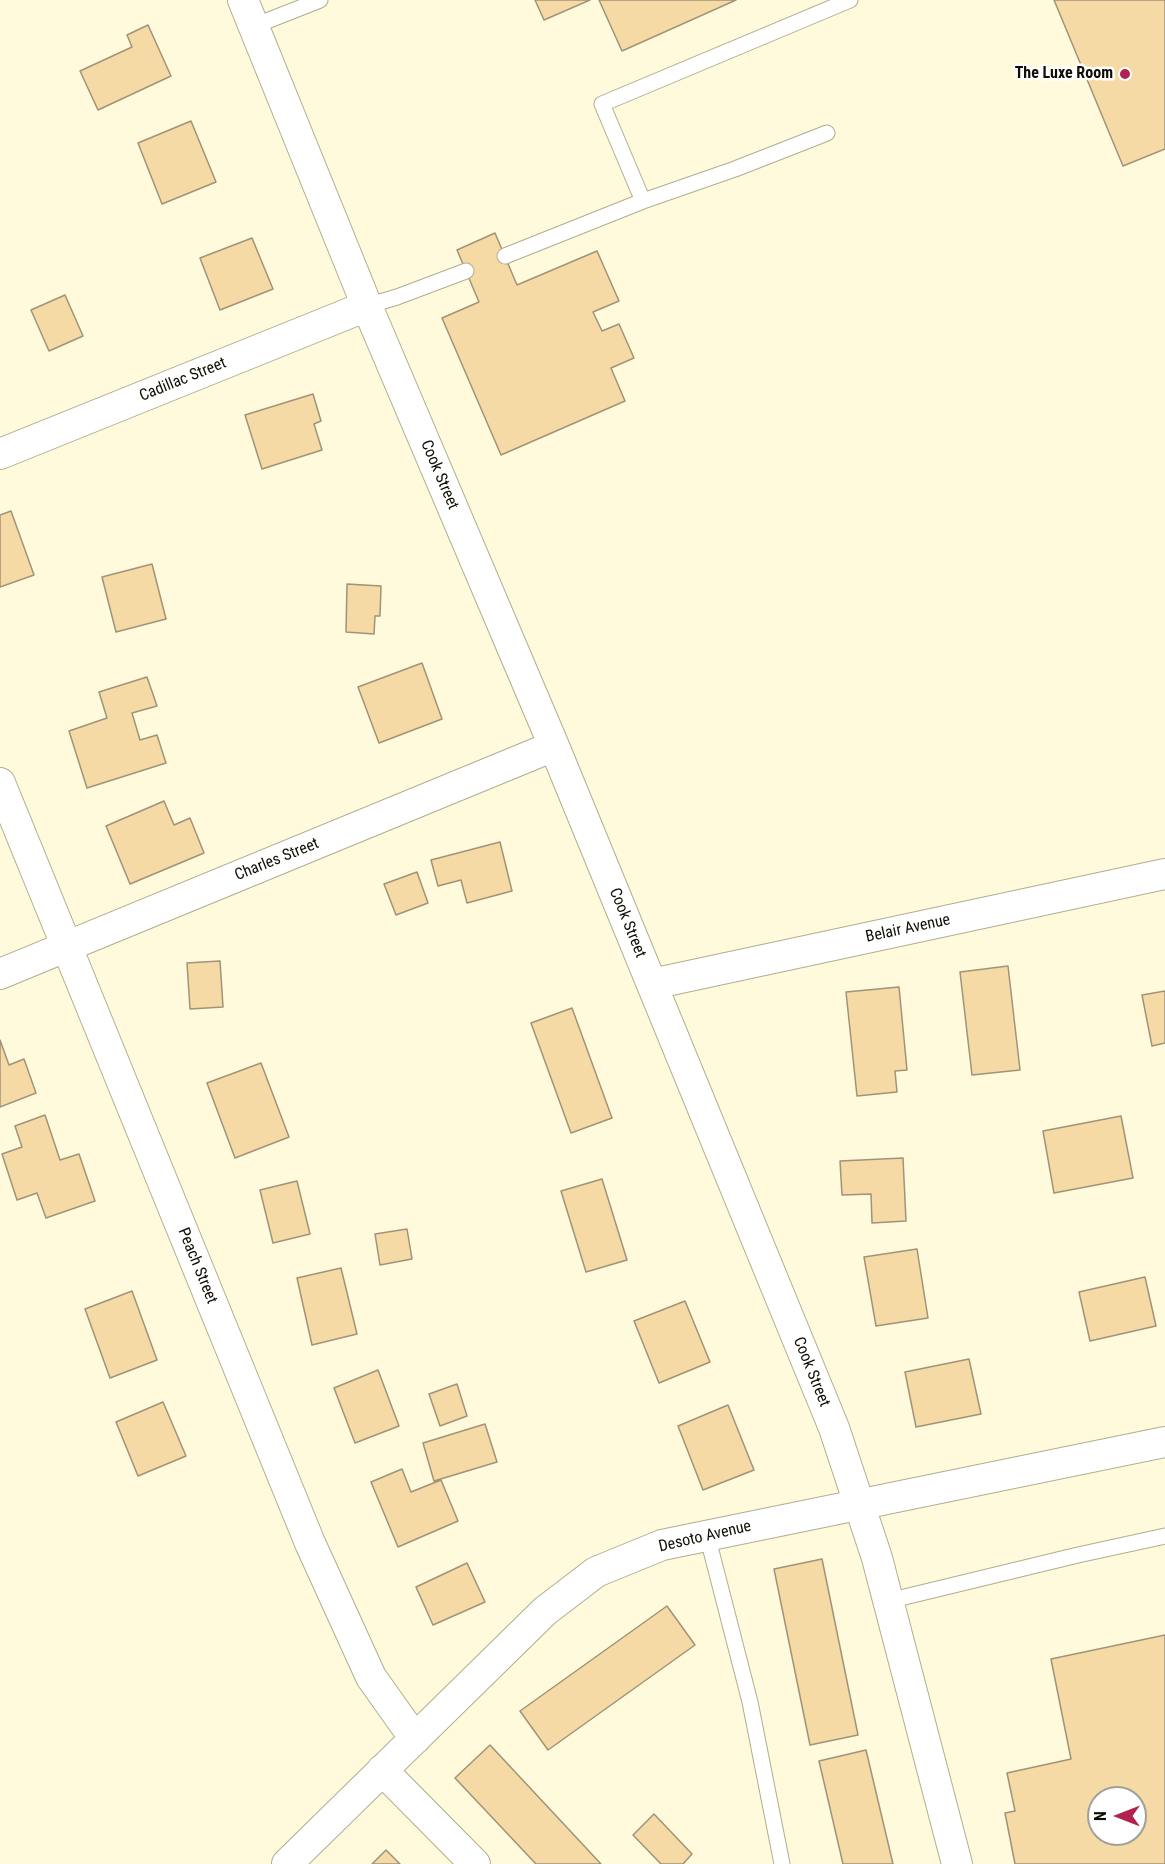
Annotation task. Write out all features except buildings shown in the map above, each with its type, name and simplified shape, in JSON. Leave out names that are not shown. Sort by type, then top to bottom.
[{"type":"street","name":"Cook Street","points":[[249,13],[367,306],[554,746],[834,1428],[888,1601],[957,1864]]},
{"type":"street","name":"Cadillac Street","points":[[0,454],[367,306]]},
{"type":"street","name":"Charles Street","points":[[0,974],[554,746]]},
{"type":"street","name":"Peach Street","points":[[0,783],[310,1543],[371,1677],[415,1738]]},
{"type":"street","name":"Belair Avenue","points":[[652,984],[1165,874]]},
{"type":"street","name":"Desoto Avenue","points":[[286,1864],[546,1611],[596,1572],[662,1545],[1165,1442]]},
{"type":"street","points":[[382,1770],[475,1864]]},
{"type":"lane","points":[[249,13],[320,0]]},
{"type":"lane","points":[[643,201],[602,104],[850,0]]},
{"type":"lane","points":[[504,256],[643,201],[735,169],[827,133]]},
{"type":"lane","points":[[367,306],[466,271]]},
{"type":"lane","points":[[707,1535],[750,1702],[782,1864]]},
{"type":"lane","points":[[888,1601],[1165,1536]]},
{"type":"place","name":"The Luxe Room","points":[[1125,74]]}]
